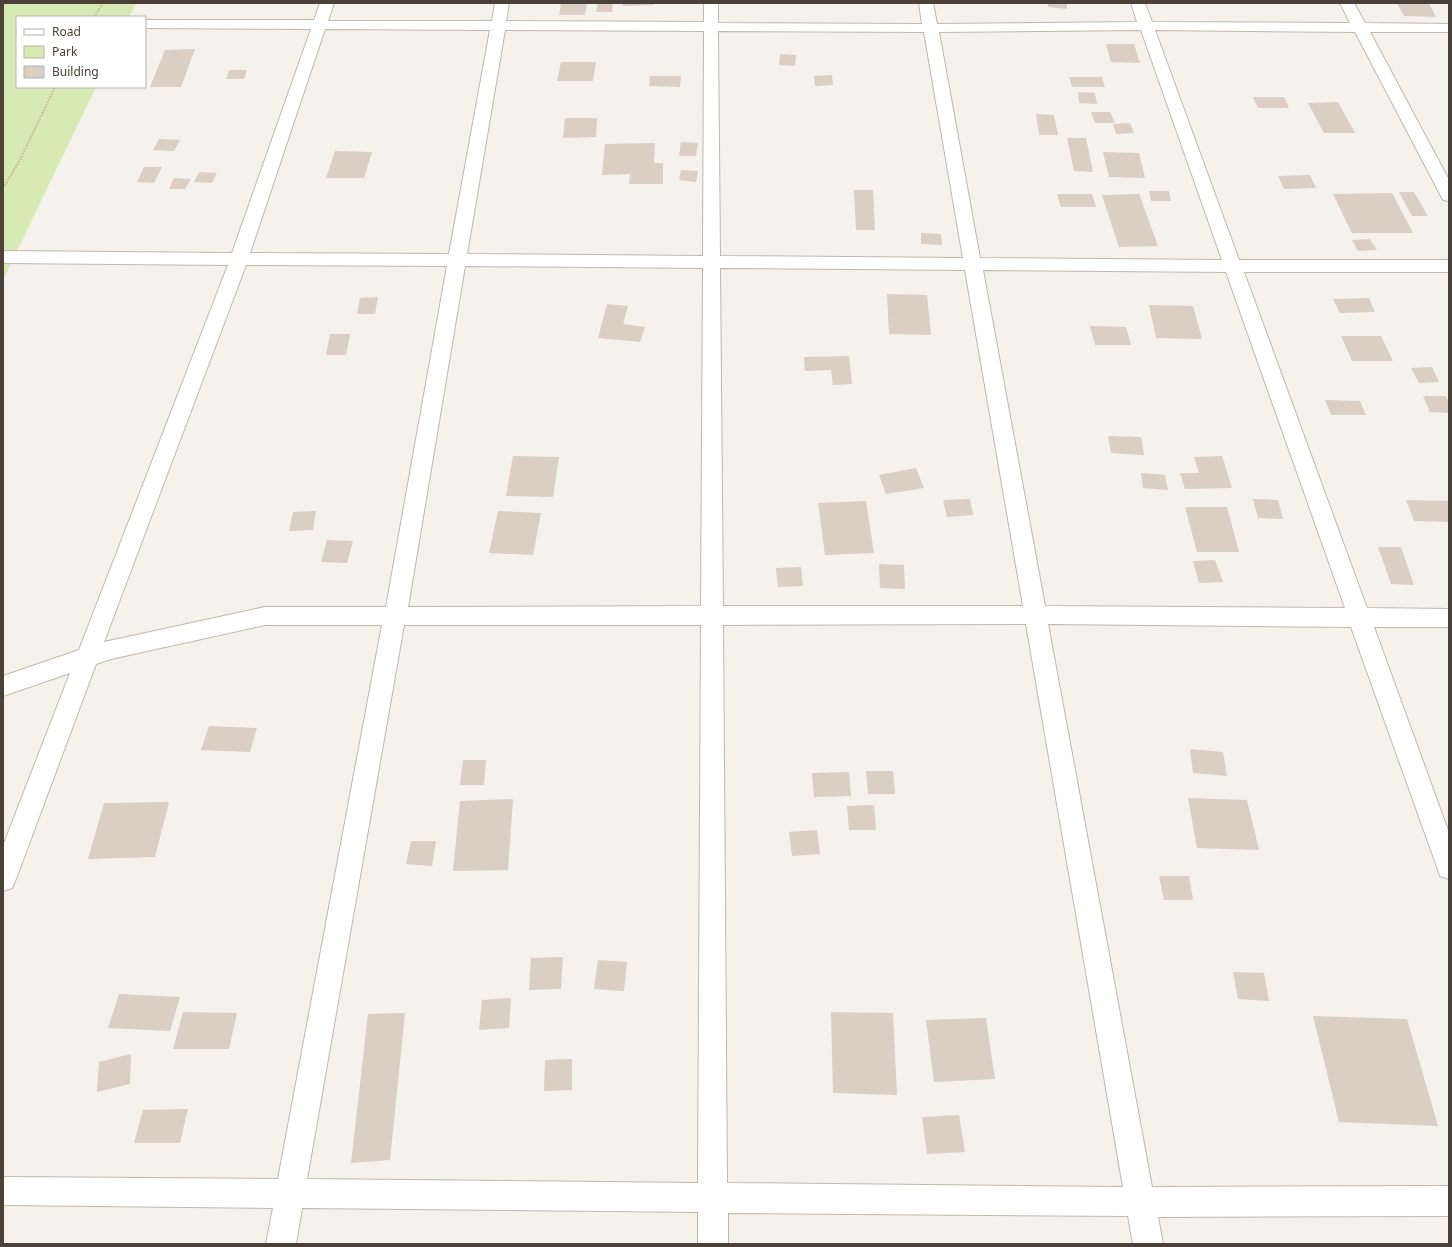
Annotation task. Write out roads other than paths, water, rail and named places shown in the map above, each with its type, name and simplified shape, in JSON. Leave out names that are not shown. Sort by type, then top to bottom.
[{"type":"street","points":[[3,879],[239,258],[321,25],[327,3]]},
{"type":"street","points":[[281,1244],[395,616],[502,3]]},
{"type":"street","points":[[711,3],[712,1244]]},
{"type":"street","points":[[926,3],[1148,1244]]},
{"type":"street","points":[[1138,3],[1449,867]]},
{"type":"street","points":[[1348,3],[1449,196]]},
{"type":"street","points":[[146,24],[930,28],[1146,26],[1449,28]]},
{"type":"street","points":[[3,257],[1232,266],[1449,266]]},
{"type":"street","points":[[3,686],[111,649],[264,616],[1035,615],[1449,618]]},
{"type":"street","points":[[3,1191],[1140,1202],[1449,1200]]}]
